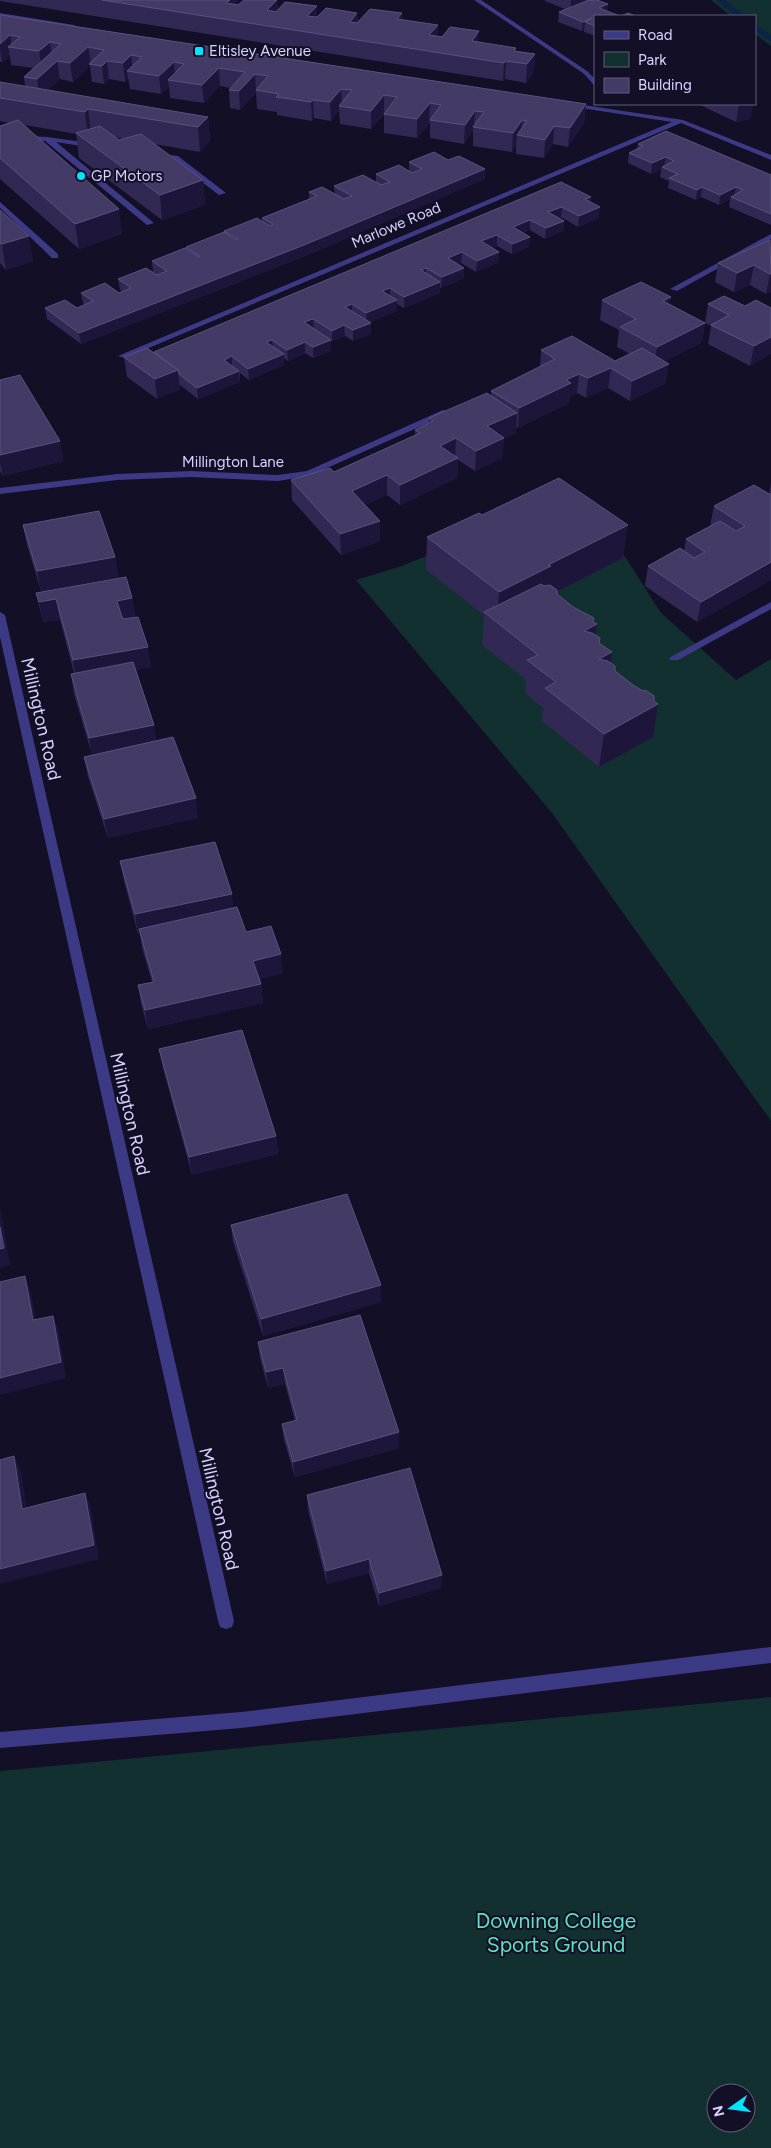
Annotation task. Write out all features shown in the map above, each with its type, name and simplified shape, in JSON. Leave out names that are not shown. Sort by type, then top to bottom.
[{"type":"street","points":[[476,0],[585,72],[594,83]]},
{"type":"street","points":[[0,15],[78,27]]},
{"type":"street","points":[[558,103],[589,105],[681,121],[771,158]]},
{"type":"street","name":"Marlowe Road","points":[[122,356],[681,121]]},
{"type":"street","points":[[0,136],[48,139],[106,148]]},
{"type":"street","points":[[48,139],[150,223]]},
{"type":"street","points":[[146,154],[175,158],[222,193]]},
{"type":"street","points":[[0,204],[55,256]]},
{"type":"street","points":[[674,289],[771,236]]},
{"type":"street","name":"Millington Lane","points":[[0,491],[117,477],[192,474],[278,478],[309,473],[453,408]]},
{"type":"street","points":[[674,658],[771,604]]},
{"type":"street","name":"Millington Road","points":[[0,615],[226,1621]]},
{"type":"street","points":[[0,1740],[241,1720],[771,1655]]},
{"type":"green space","points":[[711,0],[771,0],[771,46],[756,35],[756,15],[730,15]]},
{"type":"green space","points":[[549,505],[624,555],[661,613],[736,680],[771,659],[771,1121],[552,813],[356,580],[402,566]]},
{"type":"green space","name":"Downing College Sports Ground","points":[[771,1697],[771,2148],[0,2148],[0,1771]]},
{"type":"building","points":[[102,0],[230,0],[226,3],[238,5],[244,0],[277,0],[267,10],[276,12],[285,2],[317,6],[307,16],[317,17],[326,8],[357,13],[350,22],[357,23],[370,9],[402,13],[397,19],[438,25],[429,35],[442,37],[450,27],[479,31],[472,41],[516,48],[514,51],[535,54],[527,64],[506,61],[504,63]]},
{"type":"building","points":[[589,0],[597,0],[608,4],[599,8],[617,15],[594,15],[594,26],[585,22],[592,18],[583,22],[559,12]]},
{"type":"building","points":[[0,15],[586,104],[570,128],[554,126],[545,140],[517,135],[527,121],[522,120],[513,133],[473,127],[484,112],[475,111],[465,125],[430,120],[441,105],[430,103],[417,119],[384,114],[397,97],[384,95],[371,111],[339,106],[352,90],[341,89],[330,102],[313,100],[311,102],[276,97],[279,94],[256,90],[268,76],[255,74],[239,91],[229,90],[245,72],[219,68],[202,85],[168,80],[184,64],[174,62],[159,76],[127,71],[142,57],[131,55],[123,63],[107,61],[102,66],[89,64],[104,50],[88,47],[70,63],[57,61],[37,79],[24,77],[61,44],[50,42],[39,51],[8,47],[20,37],[10,35],[0,44]]},
{"type":"building","points":[[0,82],[208,117],[198,127],[88,109],[85,112],[0,98]]},
{"type":"building","points":[[18,120],[119,209],[75,224],[0,158],[0,126]]},
{"type":"building","points":[[100,126],[119,140],[141,134],[203,180],[160,195],[76,133]]},
{"type":"building","points":[[666,131],[771,175],[771,214],[731,197],[743,190],[736,187],[720,195],[702,187],[697,190],[669,178],[678,174],[662,167],[674,161],[666,157],[652,163],[629,153],[643,146],[638,144]]},
{"type":"building","points":[[434,152],[448,160],[459,156],[485,169],[304,245],[79,333],[45,308],[65,300],[77,308],[93,301],[81,293],[105,283],[119,293],[131,288],[118,279],[146,268],[157,275],[167,271],[152,261],[185,248],[199,257],[186,247],[224,232],[236,240],[238,239],[224,231],[257,218],[270,226],[273,224],[262,218],[317,196],[309,192],[322,187],[344,199],[352,196],[334,186],[363,175],[381,185],[390,182],[376,174],[399,165],[412,173],[422,169],[409,162]]},
{"type":"building","points":[[561,182],[591,197],[585,199],[600,207],[579,216],[562,207],[548,212],[564,221],[546,228],[530,220],[513,227],[530,237],[512,244],[497,235],[481,241],[499,252],[477,261],[462,252],[448,258],[464,268],[442,277],[426,268],[421,270],[440,282],[404,297],[390,288],[382,291],[397,300],[366,313],[352,304],[345,307],[371,323],[353,330],[344,325],[332,331],[313,319],[304,322],[331,340],[313,347],[305,342],[287,350],[272,340],[266,342],[284,354],[248,369],[232,356],[224,360],[239,371],[197,388],[179,374],[178,370],[154,352]]},
{"type":"building","points":[[0,210],[29,236],[0,243]]},
{"type":"building","points":[[770,240],[771,274],[754,265],[737,273],[718,263]]},
{"type":"building","points":[[641,282],[671,297],[663,301],[705,323],[657,347],[620,327],[636,319],[602,300]]},
{"type":"building","points":[[724,296],[745,306],[756,300],[771,308],[771,337],[754,346],[711,325],[729,315],[708,304]]},
{"type":"building","points":[[572,336],[615,361],[642,348],[669,364],[632,381],[611,368],[588,378],[579,374],[566,380],[571,383],[519,408],[491,391],[555,359],[541,350]]},
{"type":"building","points":[[147,348],[178,370],[155,379],[124,357]]},
{"type":"building","points":[[20,375],[60,441],[0,455],[0,380]]},
{"type":"building","points":[[487,393],[517,413],[487,426],[504,438],[476,451],[456,438],[440,446],[458,458],[400,485],[387,475],[352,491],[380,521],[340,534],[291,480],[330,468],[334,472],[420,433],[415,430],[433,421],[429,418]]},
{"type":"building","points":[[559,478],[628,525],[499,592],[427,537],[479,513],[482,515]]},
{"type":"building","points":[[754,485],[771,495],[771,562],[701,602],[648,566],[680,548],[694,558],[705,552],[686,539],[720,521],[736,531],[745,526],[714,506]]},
{"type":"building","points":[[99,511],[115,557],[37,571],[23,525]]},
{"type":"building","points":[[126,577],[132,598],[117,601],[121,614],[123,619],[138,617],[148,647],[73,660],[56,599],[39,602],[36,593]]},
{"type":"building","points":[[541,584],[544,586],[550,585],[557,590],[557,594],[573,607],[594,618],[593,622],[597,624],[584,631],[600,638],[599,643],[612,652],[599,659],[608,661],[615,666],[615,671],[633,685],[654,696],[654,701],[658,704],[604,734],[545,688],[556,682],[527,660],[538,655],[484,612]]},
{"type":"building","points":[[133,662],[154,725],[89,738],[71,674]]},
{"type":"building","points":[[173,737],[196,798],[104,819],[84,757]]},
{"type":"building","points":[[215,842],[232,894],[135,914],[120,861]]},
{"type":"building","points":[[237,907],[246,932],[271,926],[281,954],[253,961],[261,984],[145,1010],[138,985],[154,982],[139,929]]},
{"type":"building","points":[[242,1030],[276,1136],[189,1157],[159,1049]]},
{"type":"building","points":[[347,1194],[381,1285],[261,1319],[231,1225]]},
{"type":"building","points":[[0,1227],[4,1248],[0,1249]]},
{"type":"building","points":[[25,1276],[33,1320],[53,1316],[61,1362],[0,1378],[0,1282]]},
{"type":"building","points":[[360,1315],[399,1432],[293,1462],[282,1424],[297,1420],[283,1368],[266,1372],[258,1342]]},
{"type":"building","points":[[14,1456],[22,1509],[85,1493],[94,1545],[0,1569],[0,1460]]},
{"type":"building","points":[[410,1468],[442,1575],[379,1593],[369,1559],[326,1571],[307,1495]]},
{"type":"waterway","points":[[720,0],[740,15]]},
{"type":"waterway","points":[[756,27],[771,39]]},
{"type":"place","name":"Eltisley Avenue","points":[[199,51]]},
{"type":"place","name":"GP Motors","points":[[81,176]]}]
